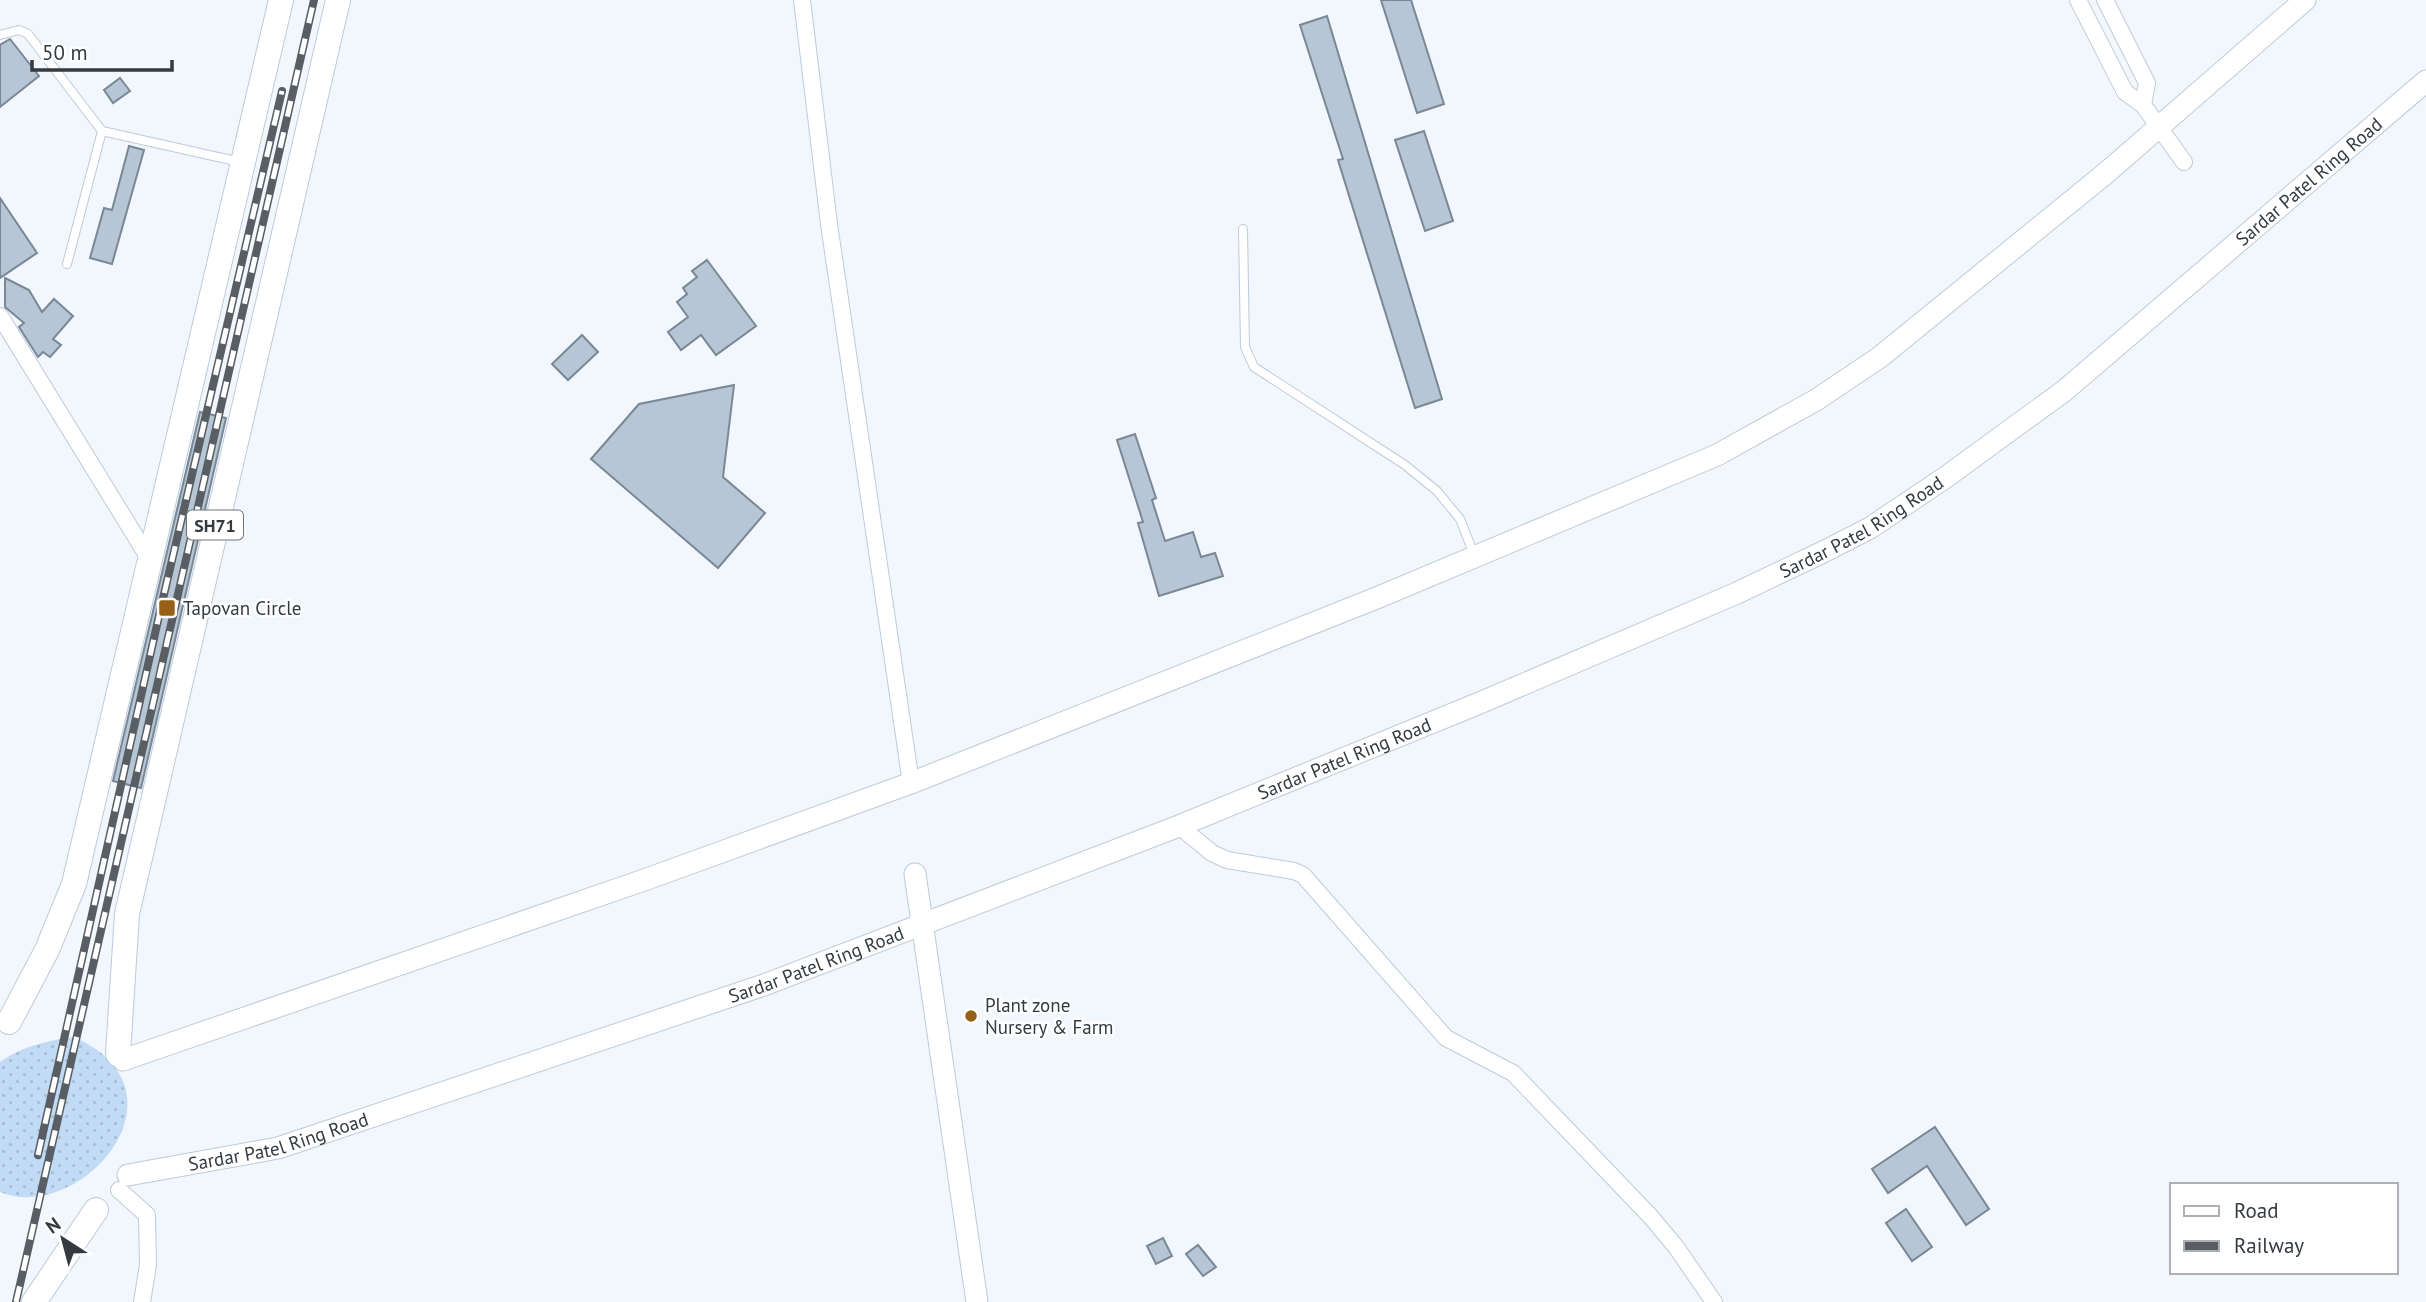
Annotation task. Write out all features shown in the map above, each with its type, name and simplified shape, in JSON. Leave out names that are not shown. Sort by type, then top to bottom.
[{"type":"main road","name":"SH71","points":[[9,1021],[47,950],[74,884],[281,0]]},
{"type":"main road","name":"SH71","points":[[120,1057],[127,914],[338,0]]},
{"type":"main road","points":[[34,1302],[96,1210]]},
{"type":"street","points":[[802,0],[829,224],[911,783]]},
{"type":"street","points":[[2078,0],[2125,92],[2143,105],[2185,162]]},
{"type":"street","points":[[2105,0],[2147,83],[2143,105]]},
{"type":"street","points":[[120,1057],[647,878],[911,783],[1475,557],[1717,454],[1816,400],[1880,357],[2159,128],[2305,0]]},
{"type":"street","name":"Sardar Patel Ring Road","points":[[124,1182],[278,1148],[659,1022],[1179,826],[1724,598],[1870,528],[1946,477],[2064,391],[2426,81]]},
{"type":"street","points":[[0,316],[150,560]]},
{"type":"street","points":[[1179,826],[1212,853],[1227,860],[1294,871],[1303,875],[1446,1038],[1513,1073],[1651,1217],[1676,1247],[1714,1302]]},
{"type":"street","points":[[915,874],[977,1302]]},
{"type":"street","points":[[124,1182],[147,1215],[148,1265],[142,1302]]},
{"type":"lane","points":[[0,35],[19,30],[28,34],[102,131],[243,163]]},
{"type":"lane","points":[[67,264],[102,131]]},
{"type":"lane","points":[[1243,229],[1245,347],[1249,361],[1254,368],[1405,465],[1437,491],[1460,519],[1475,557]]},
{"type":"shaded area","points":[[74,1037],[109,1061],[126,1089],[126,1119],[113,1148],[91,1172],[63,1189],[31,1197],[0,1192],[0,1062],[35,1045]]},
{"type":"building","points":[[1381,0],[1411,0],[1444,104],[1417,113]]},
{"type":"building","points":[[1327,16],[1442,399],[1415,408],[1338,160],[1343,159],[1300,25]]},
{"type":"building","points":[[10,39],[39,76],[0,107],[0,45]]},
{"type":"building","points":[[120,78],[130,91],[113,103],[104,90]]},
{"type":"building","points":[[1424,131],[1453,221],[1425,231],[1395,140]]},
{"type":"building","points":[[129,146],[144,150],[112,264],[90,258],[104,208],[112,210]]},
{"type":"building","points":[[0,198],[37,253],[0,278]]},
{"type":"building","points":[[707,260],[756,326],[716,355],[701,335],[681,350],[668,332],[688,317],[677,302],[687,294],[683,288],[697,277],[692,271]]},
{"type":"building","points":[[5,278],[29,290],[42,312],[54,299],[73,316],[53,339],[61,345],[50,357],[43,352],[38,357],[19,327],[24,323],[5,307]]},
{"type":"building","points":[[582,335],[598,352],[568,380],[552,364]]},
{"type":"building","points":[[734,385],[723,477],[765,513],[718,568],[591,459],[639,404]]},
{"type":"building","points":[[200,412],[226,418],[141,788],[113,781]]},
{"type":"building","points":[[1135,434],[1156,498],[1152,500],[1165,541],[1193,532],[1201,557],[1215,553],[1223,576],[1159,596],[1138,523],[1143,522],[1117,440]]},
{"type":"building","points":[[1935,1127],[1989,1209],[1966,1225],[1927,1166],[1888,1193],[1872,1169]]},
{"type":"building","points":[[1906,1209],[1932,1247],[1912,1261],[1886,1223]]},
{"type":"building","points":[[1163,1238],[1172,1256],[1156,1264],[1147,1246]]},
{"type":"building","points":[[1198,1245],[1216,1267],[1203,1276],[1186,1254]]},
{"type":"railway","points":[[16,1302],[314,0]]},
{"type":"railway","points":[[38,1155],[161,607],[282,91]]},
{"type":"place","name":"Tapovan Circle","points":[[167,608]]},
{"type":"place","name":"Plant zone Nursery & Farm","points":[[971,1016]]}]
